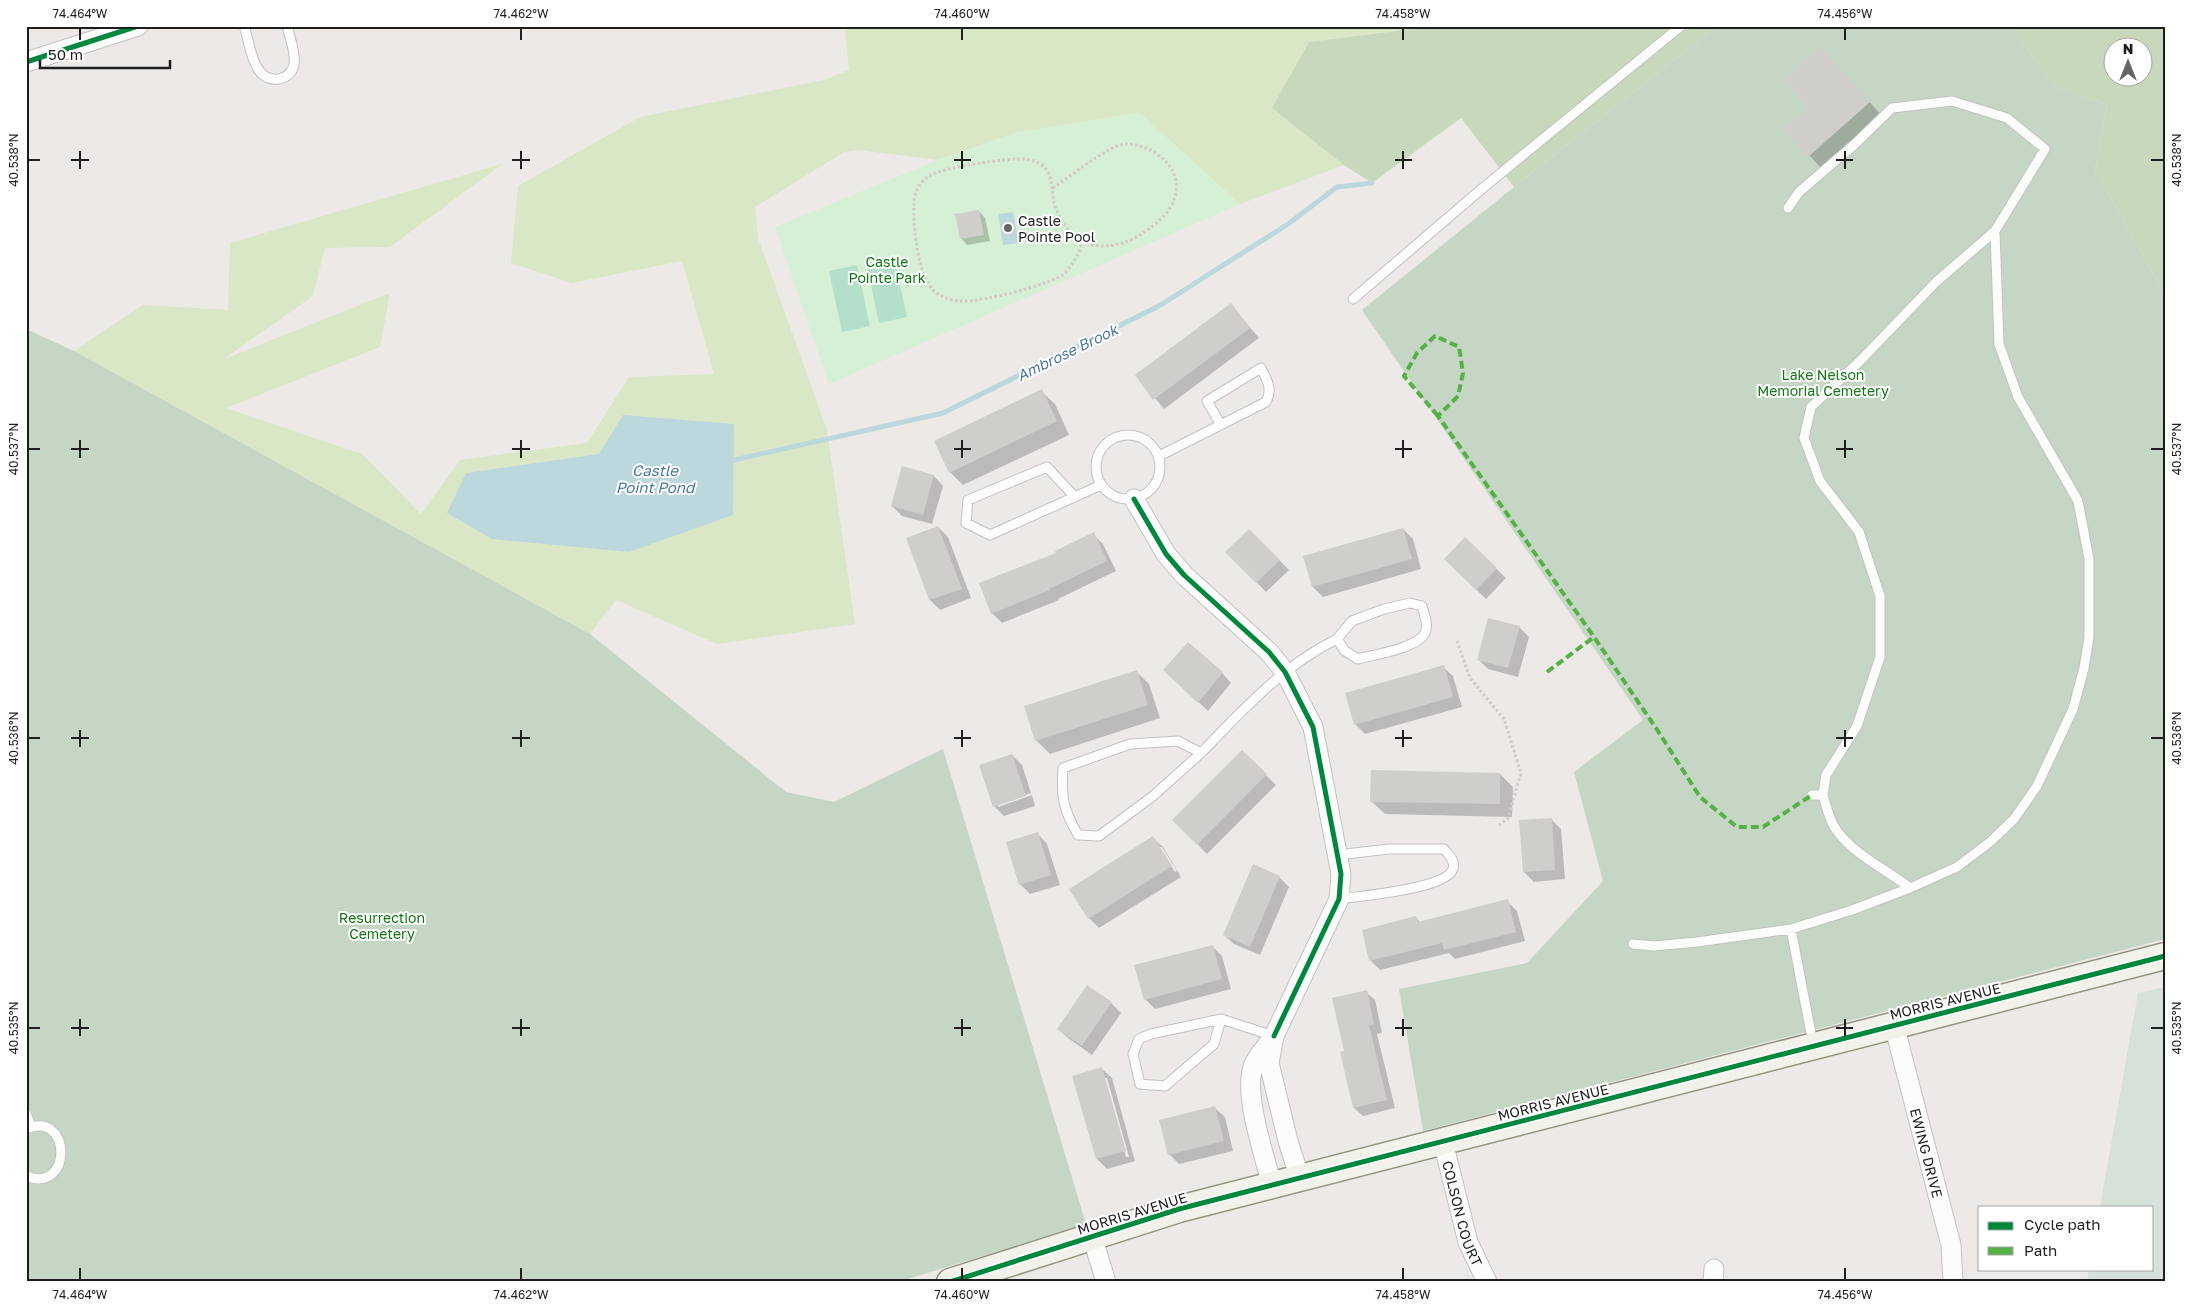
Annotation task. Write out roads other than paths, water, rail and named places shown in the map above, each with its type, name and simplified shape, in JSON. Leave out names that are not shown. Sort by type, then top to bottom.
[{"type":"street","points":[[26,62],[138,26]]},
{"type":"street","points":[[1134,499],[1166,554],[1184,575],[1269,652],[1285,672],[1313,727],[1341,874],[1340,899],[1274,1036],[1254,1064],[1250,1082],[1254,1114],[1272,1186]]},
{"type":"street","name":"MORRIS AVENUE","points":[[950,1282],[1179,1209],[2165,956]]},
{"type":"street","name":"EWING DRIVE","points":[[1894,1025],[1951,1245],[1953,1282]]},
{"type":"street","points":[[1274,1036],[1269,1063],[1288,1141],[1300,1179]]},
{"type":"street","name":"COLSON COURT","points":[[1443,1142],[1468,1242],[1487,1282]]},
{"type":"street","points":[[1092,1236],[1106,1282]]},
{"type":"lane","points":[[244,26],[257,68],[268,78],[277,79],[286,77],[295,65],[295,56],[287,26]]},
{"type":"lane","points":[[1353,299],[1484,187],[1681,26]]},
{"type":"lane","points":[[1788,208],[1799,192],[1855,144],[1892,108],[1952,101],[2007,118],[2044,148],[1995,231],[1936,282],[1860,361],[1811,407],[1804,438],[1820,481],[1858,532],[1880,596],[1880,657],[1858,726],[1826,774],[1823,795],[1834,827],[1864,858],[1910,888]]},
{"type":"lane","points":[[1633,944],[1654,946],[1697,942],[1791,929],[1852,910],[1910,888],[1957,867],[1990,842],[2014,819],[2037,786],[2073,709],[2084,668],[2089,637],[2089,559],[2078,501],[2018,397],[1999,344],[1995,231]]},
{"type":"lane","points":[[1159,456],[1221,425],[1266,402],[1270,393],[1269,386],[1261,368],[1207,401],[1221,425]]},
{"type":"lane","points":[[1124,434],[1135,435],[1145,439],[1154,447],[1159,456],[1158,478],[1153,487],[1144,495],[1134,499],[1115,497],[1101,485],[1096,469],[1098,453],[1104,444],[1113,438],[1124,434]]},
{"type":"lane","points":[[1075,497],[1047,467],[968,500],[966,523],[990,535],[1075,497],[1101,485]]},
{"type":"lane","points":[[1201,753],[1178,741],[1130,744],[1063,768],[1061,789],[1066,814],[1078,835],[1099,836],[1153,796],[1201,753],[1266,687],[1318,648],[1337,639],[1352,621],[1384,609],[1410,603],[1422,606],[1426,620],[1426,632],[1420,639],[1399,648],[1358,658],[1345,651],[1337,639]]},
{"type":"lane","points":[[1812,795],[1823,795]]},
{"type":"lane","points":[[1336,855],[1389,848],[1444,848],[1453,861],[1453,868],[1447,877],[1411,889],[1340,899]]},
{"type":"lane","points":[[1791,929],[1813,1046]]},
{"type":"lane","points":[[1221,1019],[1214,1044],[1165,1086],[1140,1084],[1134,1054],[1139,1039],[1151,1034],[1221,1019],[1274,1036]]},
{"type":"lane","points":[[26,1113],[28,1128],[47,1129],[54,1134],[62,1148],[62,1157],[59,1165],[47,1176],[39,1179],[26,1176]]},
{"type":"water","name":"Castle Pointe Pool","points":[[1013,212],[1019,243],[1003,245],[998,214]]},
{"type":"water","name":"Castle Point Pond","points":[[623,415],[734,424],[733,515],[629,552],[492,539],[447,513],[466,473],[599,454]]},
{"type":"waterway","name":"Ambrose Brook","points":[[734,460],[943,413],[1159,306],[1288,224],[1337,187],[1372,183]]},
{"type":"place","name":"Castle Pointe Pool","points":[[1008,228]]},
{"type":"park label","name":"Castle Pointe Park","points":[[887,270]]},
{"type":"park label","name":"Lake Nelson Memorial Cemetery","points":[[1823,382]]},
{"type":"park label","name":"Resurrection Cemetery","points":[[382,926]]}]
